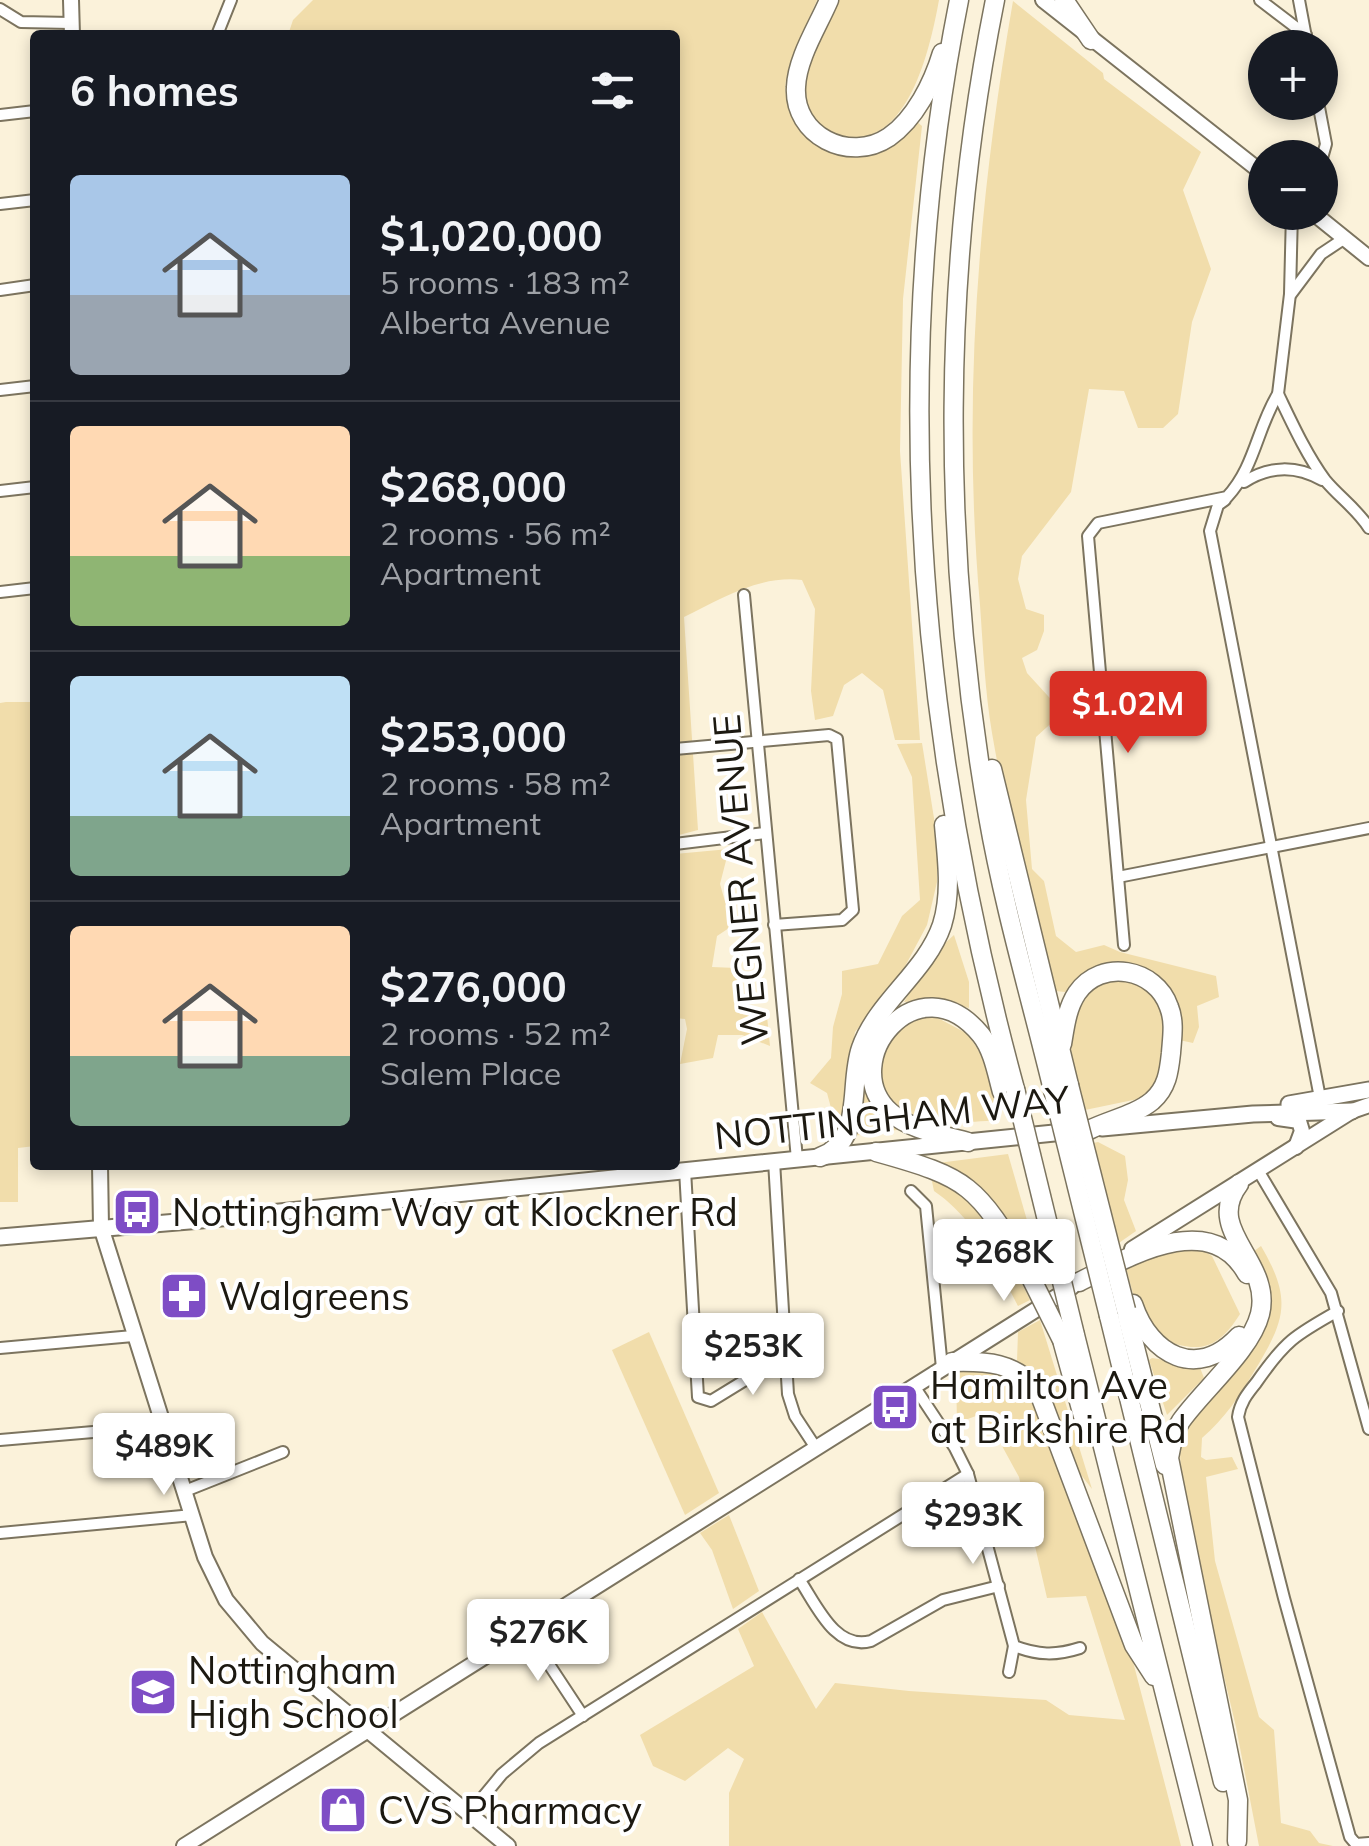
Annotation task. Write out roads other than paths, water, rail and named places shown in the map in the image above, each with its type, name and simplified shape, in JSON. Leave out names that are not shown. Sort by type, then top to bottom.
[{"type":"highway","points":[[829,0],[798,70],[797,104],[814,133],[832,144],[854,148],[886,139],[915,108],[940,59],[958,0]]},
{"type":"highway","points":[[958,0],[928,213],[918,406],[925,599],[948,785],[1034,1206],[1049,1228],[1068,1337],[1203,1846]]},
{"type":"highway","points":[[1064,0],[1092,40]]},
{"type":"highway","points":[[993,9],[970,157],[955,315],[953,464],[958,582],[972,710],[989,820],[1180,1518]]},
{"type":"highway","points":[[958,582],[995,786],[1061,1054]]},
{"type":"highway","points":[[820,1157],[841,1144],[850,1128],[859,1056],[868,1034],[930,950],[943,922],[948,892],[944,825],[948,785]]},
{"type":"highway","points":[[1089,1130],[1143,1107],[1165,1086],[1173,1032],[1166,998],[1151,982],[1132,973],[1113,971],[1095,976],[1085,983],[1070,1005],[1061,1054],[1061,1087],[1104,1224],[1237,1843]]},
{"type":"highway","points":[[968,1142],[916,1127],[892,1114],[883,1104],[876,1087],[874,1059],[891,1023],[921,1008],[951,1012],[982,1036],[1009,1091]]},
{"type":"highway","points":[[876,1152],[940,1170],[964,1184],[988,1206],[1068,1337]]},
{"type":"highway","points":[[1237,1843],[1238,1800],[1169,1458],[1174,1432],[1255,1329],[1262,1304],[1255,1270],[1226,1215],[1229,1198],[1239,1184]]},
{"type":"highway","points":[[1079,1282],[1139,1252],[1196,1240],[1218,1245],[1236,1258],[1248,1276],[1252,1299],[1249,1320],[1237,1338],[1219,1352],[1194,1358],[1172,1354],[1152,1341],[1140,1324],[1122,1310]]},
{"type":"highway","points":[[947,1365],[1000,1364],[1020,1373],[1038,1390],[1134,1645],[1161,1687]]},
{"type":"main road","points":[[71,0],[71,29]]},
{"type":"main road","points":[[1043,0],[1248,162]]},
{"type":"main road","points":[[1334,230],[1369,258]]},
{"type":"main road","name":"NOTTINGHAM WAY","points":[[0,1237],[1252,1114],[1321,1105],[1369,1090]]},
{"type":"main road","name":"NOTTINGHAM WAY","points":[[1321,1105],[1352,1111]]},
{"type":"main road","points":[[184,1846],[1352,1111],[1369,1105]]},
{"type":"main road","points":[[1252,1114],[1298,1121],[1302,1131],[1295,1148]]},
{"type":"main road","points":[[100,1170],[101,1227],[218,1588],[248,1629],[508,1846]]},
{"type":"street","points":[[218,30],[231,0]]},
{"type":"street","points":[[1260,0],[1294,30]]},
{"type":"street","points":[[1300,0],[1305,30]]},
{"type":"street","points":[[0,9],[30,24],[71,29]]},
{"type":"street","points":[[0,115],[30,112]]},
{"type":"street","points":[[0,204],[30,201]]},
{"type":"street","points":[[1292,230],[1290,294],[1278,394],[1250,466],[1239,485],[1218,505],[1210,531],[1326,1128]]},
{"type":"street","points":[[1290,294],[1321,254],[1344,238]]},
{"type":"street","points":[[0,290],[30,287]]},
{"type":"street","points":[[0,390],[30,387]]},
{"type":"street","points":[[1278,394],[1312,460],[1369,528]]},
{"type":"street","points":[[1239,485],[1260,473],[1284,468],[1307,472],[1329,484]]},
{"type":"street","points":[[0,491],[30,488]]},
{"type":"street","points":[[1124,945],[1088,536],[1098,523],[1228,497]]},
{"type":"street","points":[[0,592],[30,589]]},
{"type":"street","name":"WEGNER AVENUE","points":[[744,595],[796,1159]]},
{"type":"street","points":[[680,749],[829,735],[837,739],[853,910],[842,920],[774,925]]},
{"type":"street","points":[[1118,877],[1369,828]]},
{"type":"street","points":[[680,843],[766,833]]},
{"type":"street","points":[[774,1162],[791,1405],[816,1448]]},
{"type":"street","points":[[684,1170],[696,1393],[706,1401],[786,1355]]},
{"type":"street","points":[[1258,1172],[1331,1293],[1369,1429]]},
{"type":"street","points":[[911,1191],[926,1206],[947,1365]]},
{"type":"street","points":[[1338,1311],[1279,1349],[1240,1404],[1238,1418],[1352,1841],[1369,1843]]},
{"type":"street","points":[[0,1348],[134,1336]]},
{"type":"street","points":[[914,1386],[968,1474],[1014,1646],[1009,1672]]},
{"type":"street","points":[[0,1440],[163,1426]]},
{"type":"street","points":[[185,1491],[283,1452]]},
{"type":"street","points":[[469,1814],[515,1761],[968,1474]]},
{"type":"street","points":[[0,1532],[193,1514]]},
{"type":"street","points":[[799,1579],[838,1635],[858,1644],[871,1641],[944,1600],[999,1586]]},
{"type":"street","points":[[527,1631],[583,1716]]},
{"type":"street","points":[[1014,1646],[1036,1654],[1058,1655],[1080,1648]]},
{"type":"place","name":"Nottingham Way at Klockner Rd","points":[[137,1212]]},
{"type":"place","name":"Walgreens","points":[[184,1296]]},
{"type":"place","name":"Hamilton Ave at Birkshire Rd","points":[[895,1407]]},
{"type":"place","name":"Nottingham High School","points":[[153,1692]]},
{"type":"place","name":"CVS Pharmacy","points":[[343,1810]]}]
